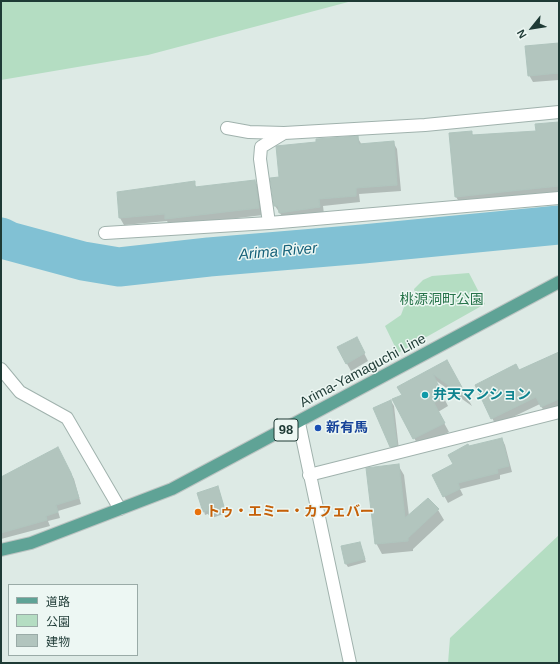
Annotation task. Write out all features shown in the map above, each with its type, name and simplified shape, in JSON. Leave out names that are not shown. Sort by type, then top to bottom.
[{"type":"main road","name":"Arima-Yamaguchi Line","points":[[1,550],[31,543],[172,489],[298,423],[559,282]]},
{"type":"street","points":[[227,128],[249,132],[284,133],[425,125],[559,112]]},
{"type":"street","points":[[269,223],[260,159],[261,147],[284,133]]},
{"type":"street","points":[[105,233],[269,223],[559,198]]},
{"type":"street","points":[[1,369],[20,392],[66,418],[120,509]]},
{"type":"street","points":[[309,474],[559,412]]},
{"type":"street","points":[[298,423],[350,663]]},
{"type":"green space","points":[[1,1],[352,1],[148,55],[1,80]]},
{"type":"green space","name":"桃源洞町公園","points":[[469,273],[485,304],[398,353],[385,326],[401,315],[404,307],[416,297],[414,289],[423,280],[432,276]]},
{"type":"green space","points":[[559,535],[559,663],[448,663],[450,638]]},
{"type":"building","points":[[559,43],[559,73],[528,76],[525,46]]},
{"type":"building","points":[[559,122],[559,186],[455,197],[449,133],[472,131],[472,135],[536,131],[535,124]]},
{"type":"building","points":[[358,136],[359,144],[394,141],[397,185],[356,188],[356,196],[319,199],[320,207],[279,213],[278,206],[274,206],[270,178],[279,177],[276,146],[316,142],[316,139]]},
{"type":"building","points":[[255,180],[259,208],[165,219],[165,214],[119,218],[117,192],[195,181],[195,187]]},
{"type":"building","points":[[357,337],[365,353],[346,364],[337,347]]},
{"type":"building","points":[[559,352],[559,399],[541,407],[536,397],[491,419],[475,385],[516,364],[519,370]]},
{"type":"building","name":"弁天マンション","points":[[447,360],[469,400],[433,374],[444,397],[434,403],[445,423],[413,439],[392,399],[402,395],[397,387]]},
{"type":"building","points":[[391,400],[397,445],[390,447],[373,408]]},
{"type":"building","points":[[502,438],[509,466],[497,469],[498,473],[458,483],[460,489],[443,497],[432,475],[453,464],[448,455],[468,444],[469,446]]},
{"type":"building","points":[[58,447],[71,473],[79,498],[56,505],[58,512],[46,516],[47,520],[1,533],[1,477]]},
{"type":"building","points":[[399,464],[405,518],[428,498],[439,509],[408,538],[408,541],[375,544],[366,468]]},
{"type":"building","points":[[218,486],[225,510],[209,515],[208,510],[203,512],[197,493]]},
{"type":"building","points":[[360,542],[365,559],[345,564],[341,546]]},
{"type":"waterway","name":"Arima River","points":[[1,237],[9,241],[83,261],[119,267],[209,257],[559,225]]},
{"type":"place","name":"弁天マンション","points":[[425,395]]},
{"type":"place","name":"新有馬","points":[[318,428]]},
{"type":"place","name":"トゥ・エミー・カフェバー","points":[[198,512]]}]
